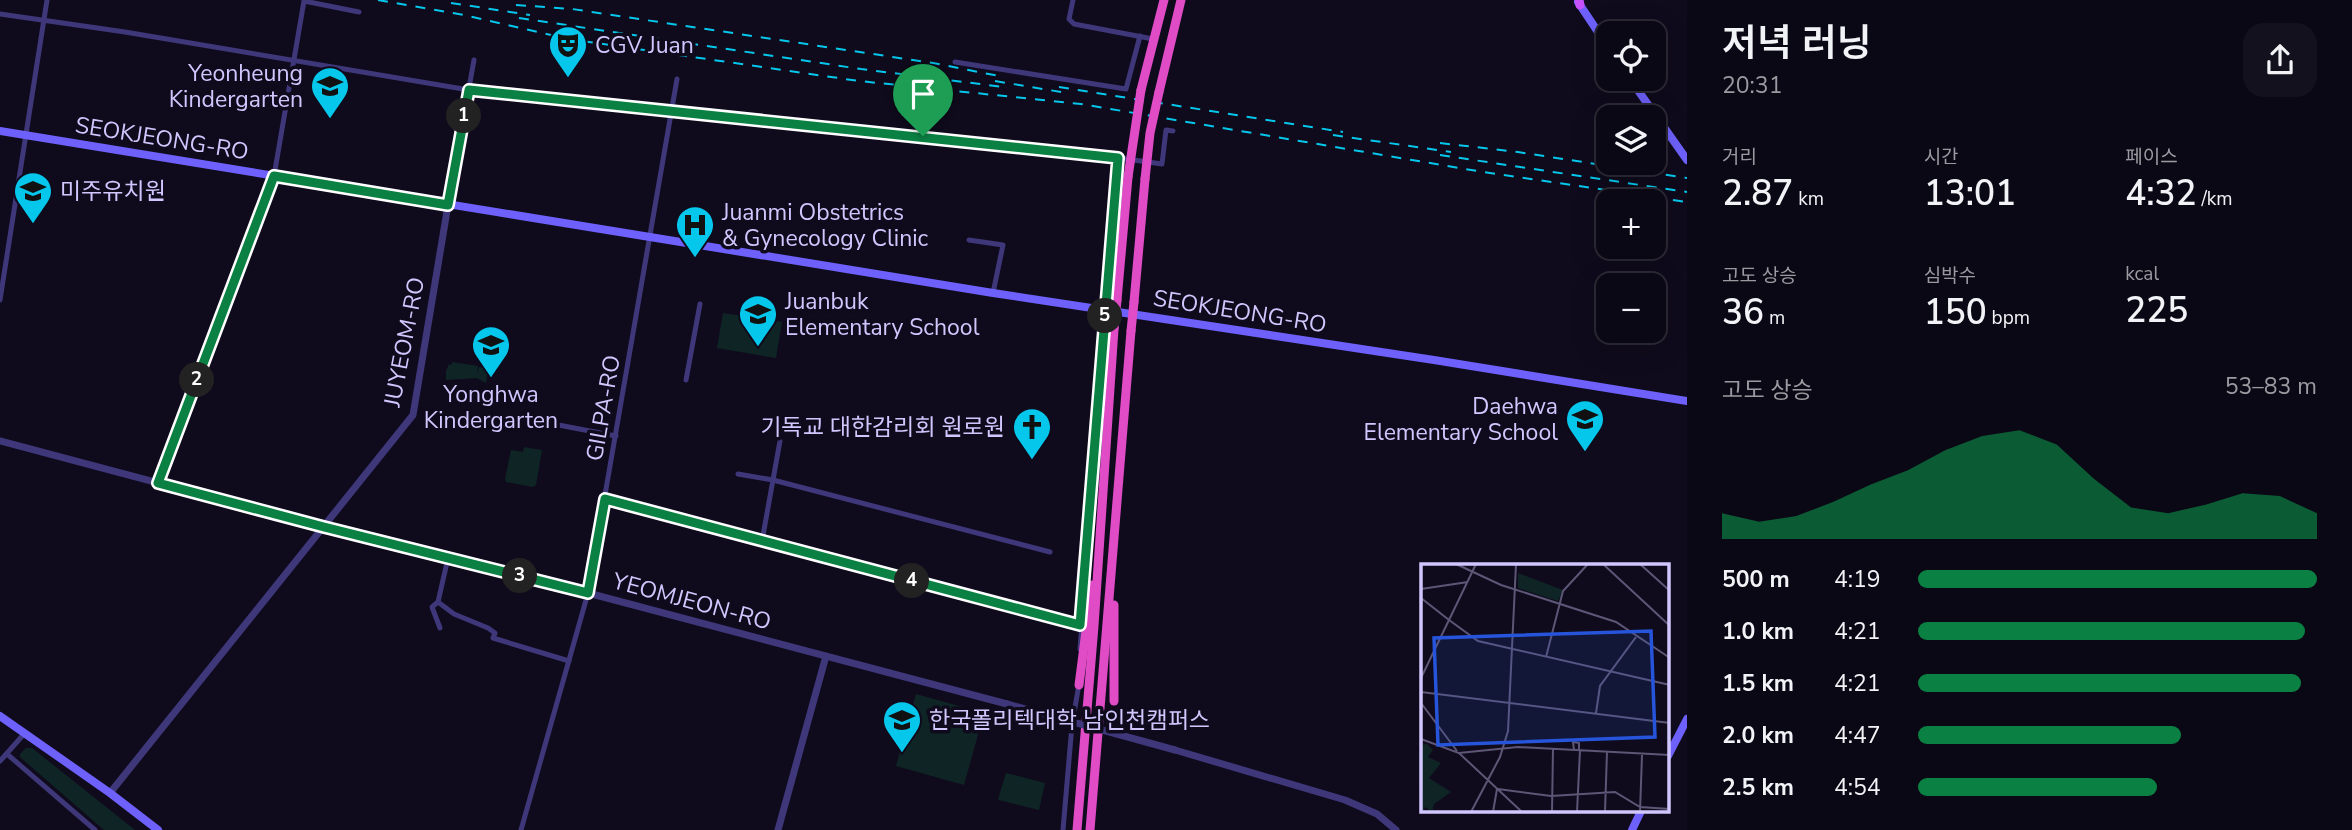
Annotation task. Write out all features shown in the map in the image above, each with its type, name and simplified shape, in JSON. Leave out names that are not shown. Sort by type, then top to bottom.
[{"type":"highway","points":[[1077,830],[1114,329],[1128,177],[1141,90],[1164,0]]},
{"type":"highway","points":[[1090,830],[1150,133],[1181,0]]},
{"type":"highway","points":[[1079,685],[1091,589],[1100,546]]},
{"type":"highway","points":[[1114,549],[1114,701]]},
{"type":"main road","points":[[1578,2],[1596,29]]},
{"type":"main road","points":[[1638,91],[1687,160]]},
{"type":"main road","name":"SEOKJEONG-RO","points":[[0,131],[993,293],[1687,401]]},
{"type":"main road","points":[[0,716],[158,830]]},
{"type":"main road","points":[[1670,752],[1687,719]]},
{"type":"main road","points":[[1632,830],[1641,812]]},
{"type":"street","points":[[0,300],[3,266],[47,0]]},
{"type":"street","points":[[1073,0],[1069,19],[1074,24],[1153,38]]},
{"type":"street","points":[[158,483],[274,176],[304,1],[359,12]]},
{"type":"street","points":[[0,14],[469,90],[1161,164],[1166,130],[1172,131]]},
{"type":"street","points":[[955,62],[1126,89],[1140,36]]},
{"type":"street","name":"JUYEOM-RO","points":[[110,793],[413,415],[474,60]]},
{"type":"street","name":"GILPA-RO","points":[[521,830],[588,593],[677,79]]},
{"type":"street","points":[[1063,830],[1072,724],[1079,685],[1080,625],[1118,158]]},
{"type":"street","points":[[969,240],[1003,245],[993,293]]},
{"type":"street","points":[[686,380],[699,304]]},
{"type":"street","points":[[548,423],[616,436]]},
{"type":"street","name":"YEOMJEON-RO","points":[[0,441],[324,527],[588,593],[1175,750],[1345,800],[1377,814],[1396,830]]},
{"type":"street","points":[[762,541],[780,441]]},
{"type":"street","points":[[738,474],[773,480],[1050,552]]},
{"type":"street","points":[[605,499],[1080,625]]},
{"type":"street","points":[[440,628],[432,607],[438,602],[448,558]]},
{"type":"street","points":[[438,602],[466,621],[488,628],[495,633],[493,638],[569,661]]},
{"type":"street","points":[[778,830],[826,656]]},
{"type":"street","points":[[0,761],[24,734]]},
{"type":"street","points":[[7,754],[95,830]]},
{"type":"green space","points":[[723,313],[782,322],[776,358],[717,348]]},
{"type":"green space","points":[[452,362],[478,366],[477,375],[479,367],[488,369],[486,383],[477,378],[446,380],[446,371]]},
{"type":"green space","points":[[524,447],[542,450],[536,485],[533,487],[506,482],[505,479],[511,450],[523,452]]},
{"type":"green space","points":[[916,694],[984,713],[964,785],[896,766]]},
{"type":"green space","points":[[26,748],[32,748],[135,830],[104,830],[20,757]]},
{"type":"green space","points":[[1006,773],[1045,783],[1039,810],[998,799]]},
{"type":"railway","points":[[378,0],[464,15],[568,39],[859,81],[1081,104],[1477,171],[1687,202]]},
{"type":"railway","points":[[451,3],[530,15]]},
{"type":"railway","points":[[516,5],[572,9],[933,63],[1004,77]]},
{"type":"railway","points":[[519,18],[861,69],[1004,87]]},
{"type":"railway","points":[[995,81],[1067,93]]},
{"type":"railway","points":[[1059,87],[1343,132]]},
{"type":"railway","points":[[1333,135],[1451,152]]},
{"type":"railway","points":[[1440,143],[1687,178]]},
{"type":"railway","points":[[1440,155],[1687,192]]},
{"type":"place","name":"CGV Juan","points":[[568,79]]},
{"type":"place","name":"Yeonheung Kindergarten","points":[[330,120]]},
{"type":"place","name":"미주유치원","points":[[33,225]]},
{"type":"place","name":"Juanmi Obstetrics & Gynecology Clinic","points":[[695,259]]},
{"type":"place","name":"Juanbuk Elementary School","points":[[758,348]]},
{"type":"place","name":"Yonghwa Kindergarten","points":[[491,379]]},
{"type":"place","name":"Daehwa Elementary School","points":[[1585,453]]},
{"type":"place","name":"기독교 대한감리회 원로원","points":[[1032,461]]},
{"type":"place","name":"한국폴리텍대학 남인천캠퍼스","points":[[902,754]]},
{"type":"route","points":[[469,90],[923,136],[1118,158],[1080,625],[605,499],[588,593],[158,483],[274,176],[448,205],[469,90]]}]
